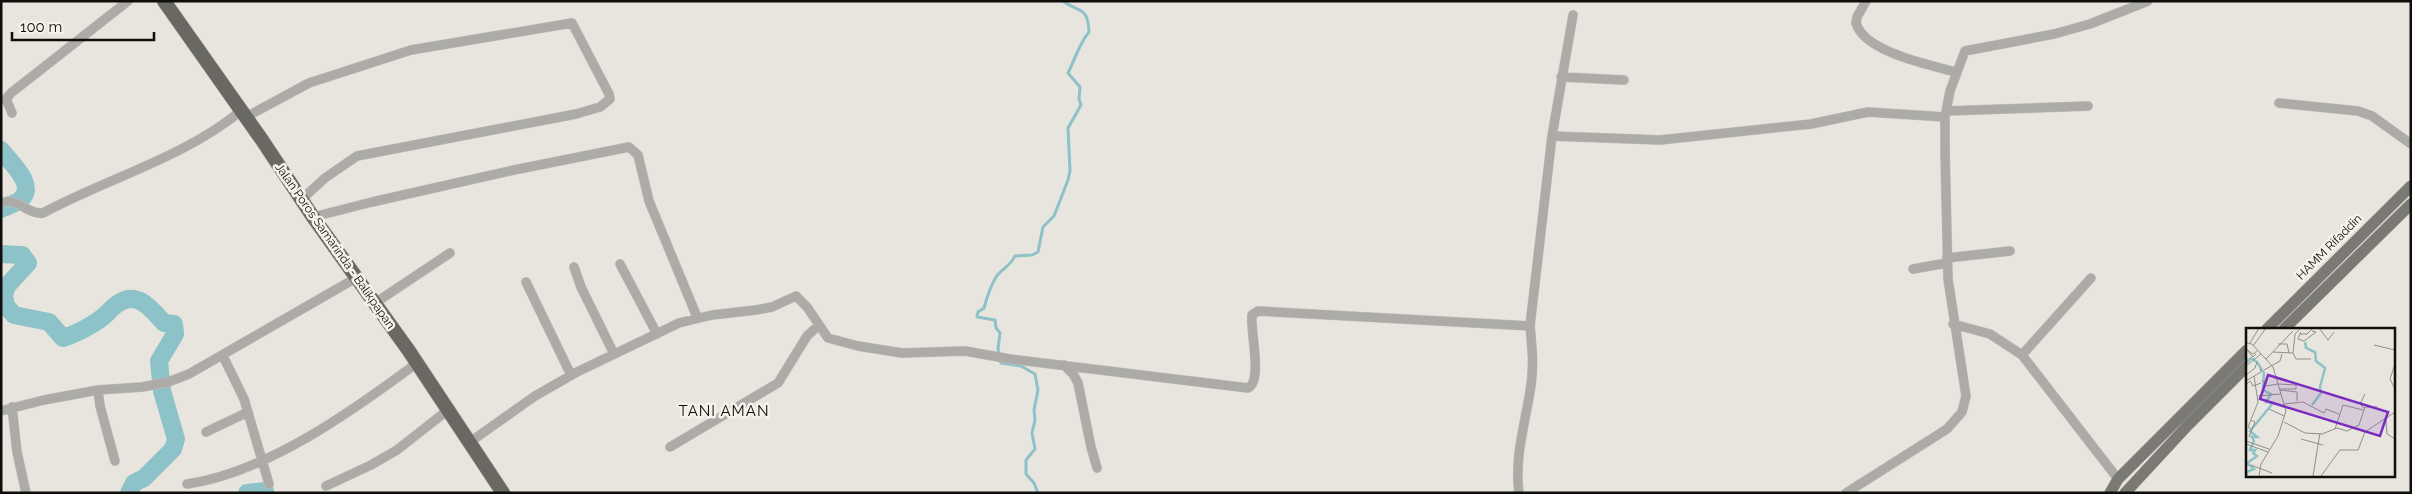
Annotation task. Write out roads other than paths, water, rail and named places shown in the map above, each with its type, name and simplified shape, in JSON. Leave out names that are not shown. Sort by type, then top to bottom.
[{"type":"highway","name":"Jalan Poros Samarinda - Balikpapan","points":[[164,1],[244,114],[313,217],[417,363],[503,493]]},
{"type":"main road","name":"HAMM Rifaddin","points":[[2269,328],[2411,186]]},
{"type":"main road","points":[[2285,328],[2411,204]]},
{"type":"main road","points":[[2125,493],[2241,367],[2246,353]]},
{"type":"main road","points":[[2110,493],[2118,479],[2241,367]]},
{"type":"street","points":[[12,113],[6,99],[11,94],[128,1]]},
{"type":"street","points":[[1866,1],[1857,17],[1856,23],[1868,40],[1896,55],[1956,72]]},
{"type":"street","points":[[1846,493],[1947,429],[1959,418],[1966,396],[1953,324],[1947,261],[1946,114],[1956,72],[1965,51],[2063,32],[2090,24],[2148,1]]},
{"type":"street","points":[[1519,493],[1518,456],[1532,376],[1533,353],[1530,326],[1552,136],[1573,15]]},
{"type":"street","points":[[1,203],[10,201],[37,214],[179,150],[244,114],[309,84],[411,50],[572,23],[609,94],[610,99],[605,104],[576,114],[357,156],[325,178],[302,199]]},
{"type":"street","points":[[1562,77],[1624,80]]},
{"type":"street","points":[[2279,103],[2358,110],[2372,116],[2411,144]]},
{"type":"street","points":[[1552,136],[1660,140],[1811,124],[1868,112],[1946,114],[2088,106]]},
{"type":"street","points":[[313,217],[514,170],[629,147],[638,155],[649,201],[697,317]]},
{"type":"street","points":[[1913,269],[1947,261],[2010,251]]},
{"type":"street","points":[[375,304],[450,254]]},
{"type":"street","points":[[620,264],[657,334]]},
{"type":"street","points":[[574,267],[581,287],[614,354]]},
{"type":"street","points":[[1,411],[12,407],[98,390],[142,387],[168,382],[189,374],[223,356],[356,278]]},
{"type":"street","points":[[2022,355],[2091,278]]},
{"type":"street","points":[[526,282],[571,375]]},
{"type":"street","points":[[470,442],[535,396],[571,375],[657,334],[697,317],[772,307],[796,296],[807,307],[828,338],[867,348],[916,354],[972,352],[996,357],[1250,387],[1254,382],[1256,372],[1252,318],[1258,311],[1530,326]]},
{"type":"street","points":[[1953,324],[1990,334],[2022,355],[2118,479]]},
{"type":"street","points":[[670,447],[778,383],[797,350],[807,336],[819,325]]},
{"type":"street","points":[[223,356],[232,370],[248,412],[269,484]]},
{"type":"street","points":[[187,484],[215,478],[263,459],[306,438],[362,404],[417,363]]},
{"type":"street","points":[[1064,365],[1073,374],[1078,383],[1097,468]]},
{"type":"street","points":[[98,390],[100,406],[115,460]]},
{"type":"street","points":[[12,407],[17,452],[26,493]]},
{"type":"street","points":[[326,486],[371,465],[397,450],[448,410]]},
{"type":"street","points":[[206,432],[248,412]]},
{"type":"waterway","points":[[1038,493],[1034,483],[1026,474],[1026,460],[1035,449],[1032,433],[1038,390],[1035,374],[1021,366],[1001,363],[998,349],[1000,333],[996,328],[995,320],[977,317],[978,312],[984,308],[996,277],[1015,256],[1032,255],[1038,252],[1043,227],[1054,216],[1068,180],[1070,171],[1068,128],[1081,105],[1079,99],[1080,87],[1068,73],[1089,32],[1087,17],[1084,13],[1063,1]]},
{"type":"waterway","points":[[1,150],[21,174],[26,188],[25,194],[20,200],[1,209]]},
{"type":"waterway","points":[[1,254],[22,255],[28,263],[7,286],[4,296],[6,306],[14,315],[49,322],[63,338],[90,326],[117,304],[133,299],[145,304],[164,323],[174,324],[175,334],[159,361],[162,391],[176,439],[173,449],[144,478],[134,483],[129,493]]},
{"type":"waterway","points":[[247,493],[265,491],[265,493]]},
{"type":"district","name":"TANI AMAN","points":[[724,411]]}]
